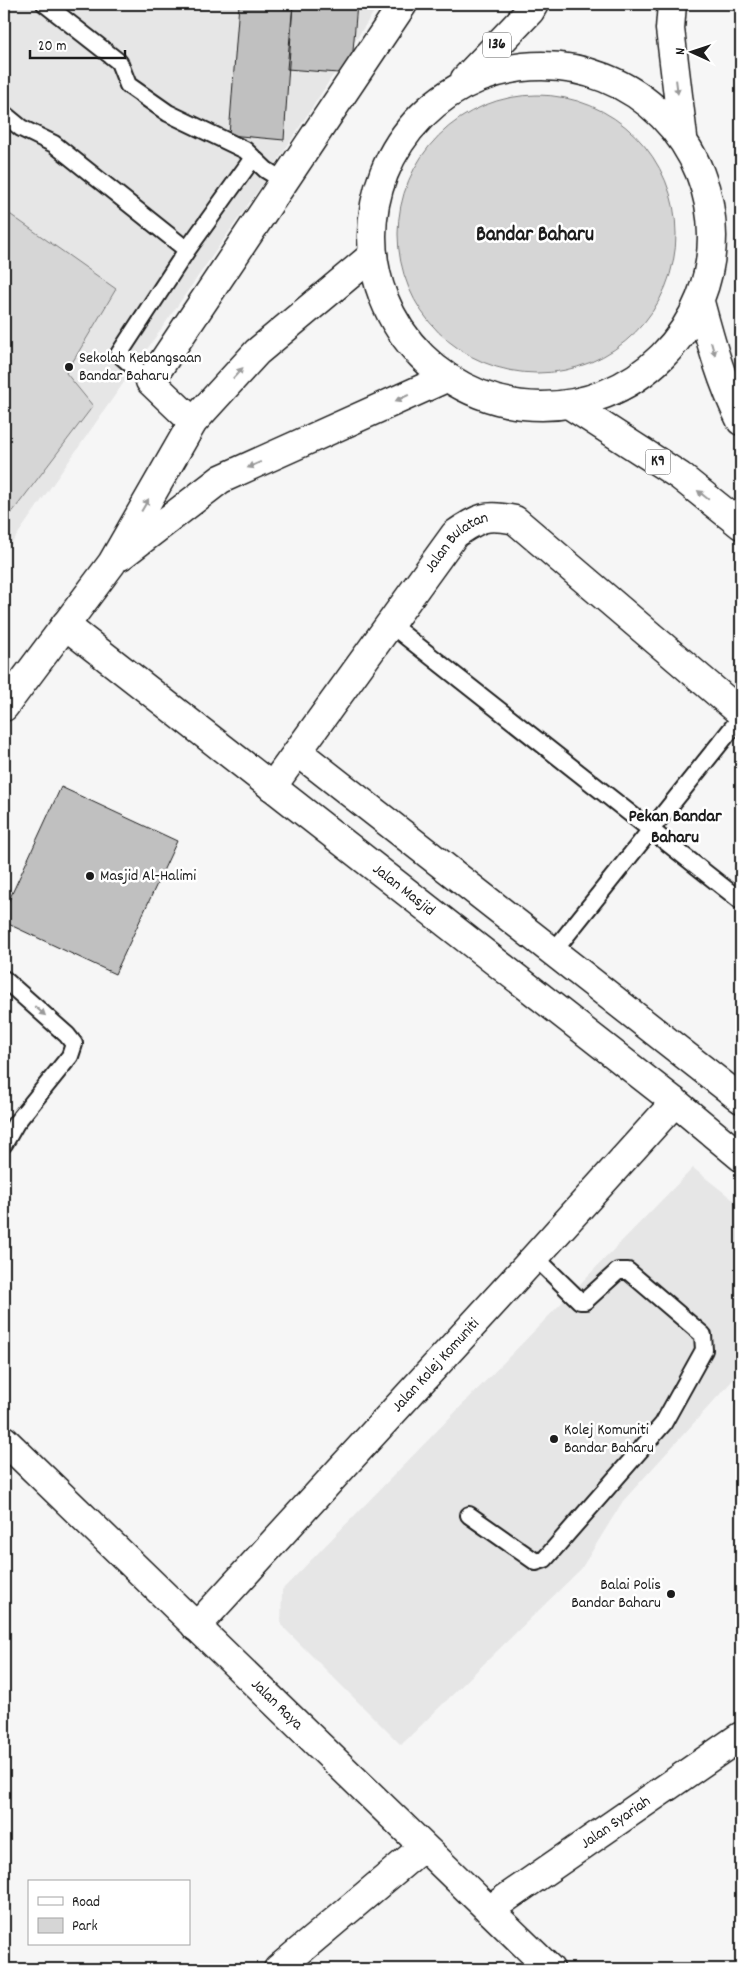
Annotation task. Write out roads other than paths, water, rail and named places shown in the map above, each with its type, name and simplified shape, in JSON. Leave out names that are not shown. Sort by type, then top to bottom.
[{"type":"street","points":[[193,422],[150,381],[403,4]]},
{"type":"street","name":"136","points":[[458,86],[530,11],[534,4]]},
{"type":"street","points":[[672,4],[670,29],[683,137],[707,189],[713,246],[700,302],[670,351],[624,387],[570,405],[527,407],[485,398],[446,378],[410,345],[385,303],[373,256],[374,205],[390,157],[419,116],[458,86],[506,67],[556,64],[604,75],[648,100],[683,137]]},
{"type":"street","points":[[4,707],[112,563],[193,422],[257,352],[373,256]]},
{"type":"street","points":[[700,302],[715,356],[730,398],[741,421]]},
{"type":"street","points":[[112,563],[221,479],[446,378]]},
{"type":"street","name":"K9","points":[[570,405],[680,476],[741,526]]},
{"type":"street","name":"Jalan Bulatan","points":[[272,787],[455,534],[474,520],[494,516],[515,520],[741,715]]},
{"type":"street","name":"Jalan Masjid","points":[[65,625],[683,1109],[741,1157]]},
{"type":"street","points":[[298,752],[731,1091]]},
{"type":"street","name":"Jalan Kolej Komuniti","points":[[196,1626],[535,1257],[683,1109],[731,1091]]},
{"type":"street","name":"Jalan Raya","points":[[4,1440],[550,1969]]},
{"type":"street","name":"Jalan Syariah","points":[[489,1910],[741,1736]]},
{"type":"street","points":[[278,1969],[423,1847]]},
{"type":"lane","points":[[45,4],[119,62],[128,85],[168,113],[245,150],[266,170],[284,181]]},
{"type":"lane","points":[[4,114],[21,128],[54,144],[187,250]]},
{"type":"lane","points":[[150,381],[118,354],[187,250],[253,158]]},
{"type":"lane","points":[[390,624],[741,901]]},
{"type":"lane","points":[[553,952],[741,715]]},
{"type":"lane","points":[[4,979],[67,1034],[74,1044],[70,1056],[16,1123],[4,1144]]},
{"type":"lane","points":[[469,1515],[536,1562],[545,1559],[663,1424],[704,1350],[703,1335],[628,1270],[618,1271],[585,1301],[580,1301],[535,1257]]},
{"type":"place","name":"Sekolah Kebangsaan Bandar Baharu","points":[[69,367]]},
{"type":"place","name":"Masjid Al-Halimi","points":[[90,876]]},
{"type":"place","name":"Kolej Komuniti Bandar Baharu","points":[[554,1439]]},
{"type":"place","name":"Balai Polis Bandar Baharu","points":[[671,1594]]},
{"type":"district","name":"Bandar Baharu","points":[[535,236]]},
{"type":"district","name":"Pekan Bandar Baharu","points":[[675,828]]}]
